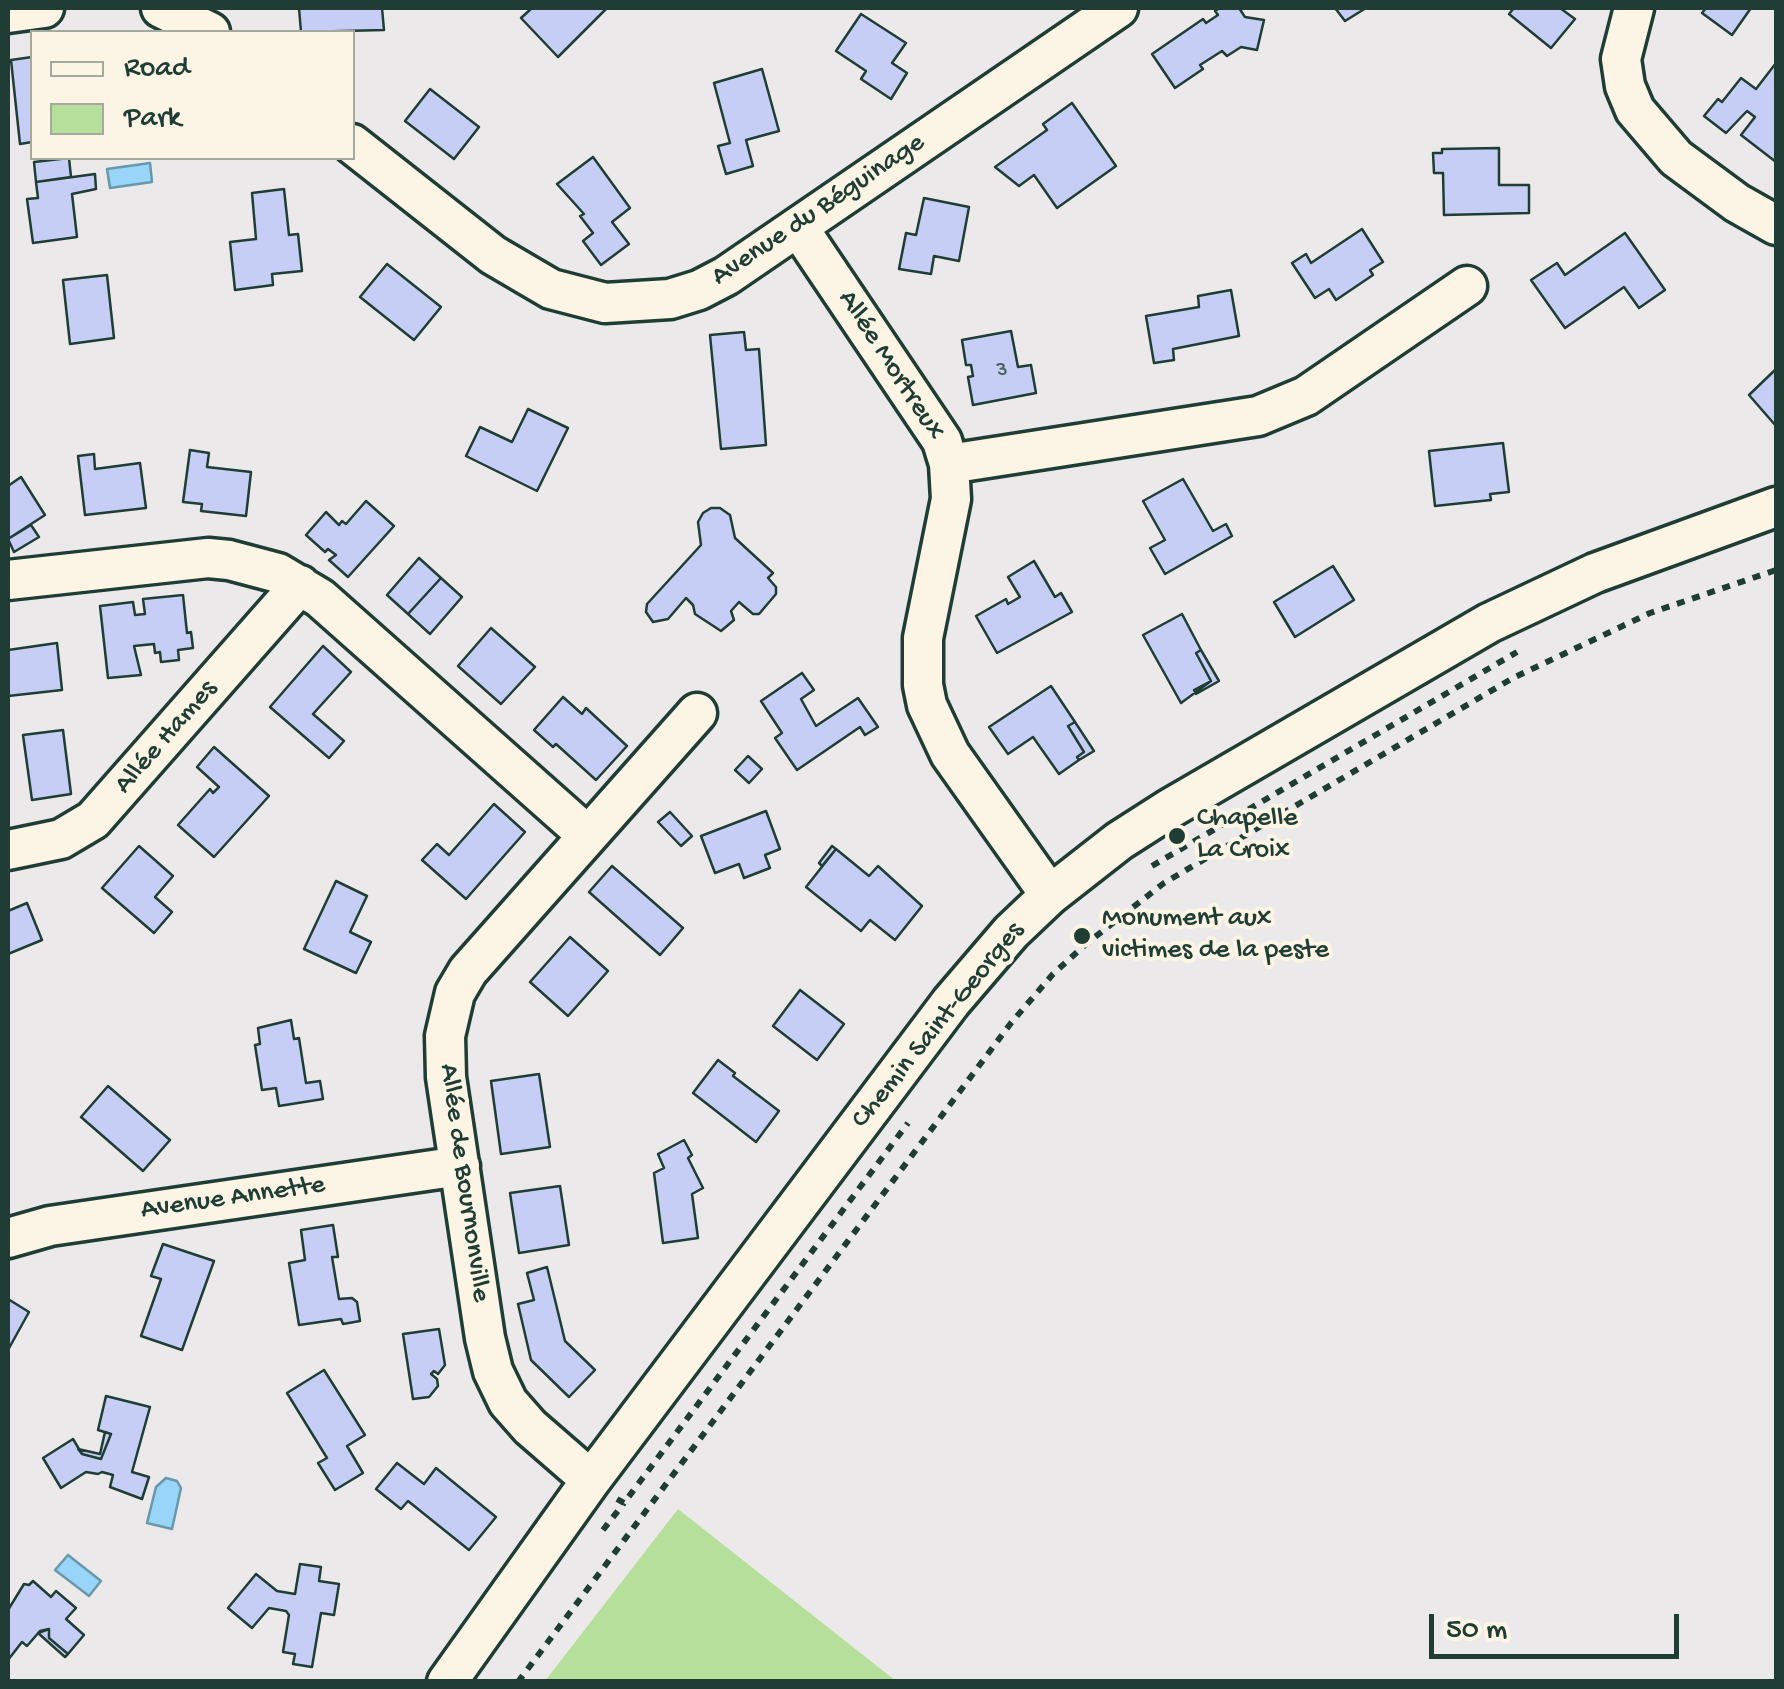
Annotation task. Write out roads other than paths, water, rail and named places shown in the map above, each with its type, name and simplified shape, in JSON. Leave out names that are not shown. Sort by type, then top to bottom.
[{"type":"street","points":[[8,13],[44,8]]},
{"type":"street","points":[[161,8],[206,30]]},
{"type":"street","name":"Avenue du Béguinage","points":[[355,146],[524,276],[574,297],[605,303],[638,303],[685,294],[726,276],[1118,8]]},
{"type":"street","points":[[1634,8],[1620,60],[1636,110],[1676,158],[1721,192],[1776,225]]},
{"type":"street","name":"Allée Mortreux","points":[[798,227],[942,441],[951,484],[948,522],[923,638],[927,705],[950,754],[1050,894]]},
{"type":"street","points":[[949,464],[1258,416],[1306,396],[1466,286]]},
{"type":"street","name":"Chemin Saint-Georges","points":[[446,1682],[591,1480],[951,1002],[1011,932],[1050,894],[1120,840],[1169,809],[1489,624],[1594,572],[1776,508]]},
{"type":"street","points":[[8,580],[208,558],[260,567],[320,598],[587,834]]},
{"type":"street","name":"Allée Hames","points":[[8,850],[61,839],[93,820],[300,585]]},
{"type":"street","name":"Allée de Bournonville","points":[[591,1480],[530,1427],[498,1385],[485,1338],[445,1036],[454,993],[468,971],[697,713]]},
{"type":"street","name":"Avenue Annette","points":[[8,1238],[50,1226],[460,1166]]},
{"type":"water","points":[[150,163],[152,182],[110,188],[107,169]]},
{"type":"water","points":[[166,1478],[177,1481],[181,1488],[172,1529],[147,1523],[156,1487]]},
{"type":"water","points":[[68,1555],[101,1581],[89,1596],[55,1570]]},
{"type":"place","name":"Chapelle La Croix","points":[[1177,836]]},
{"type":"place","name":"Monument aux victimes de la peste","points":[[1082,936]]}]
